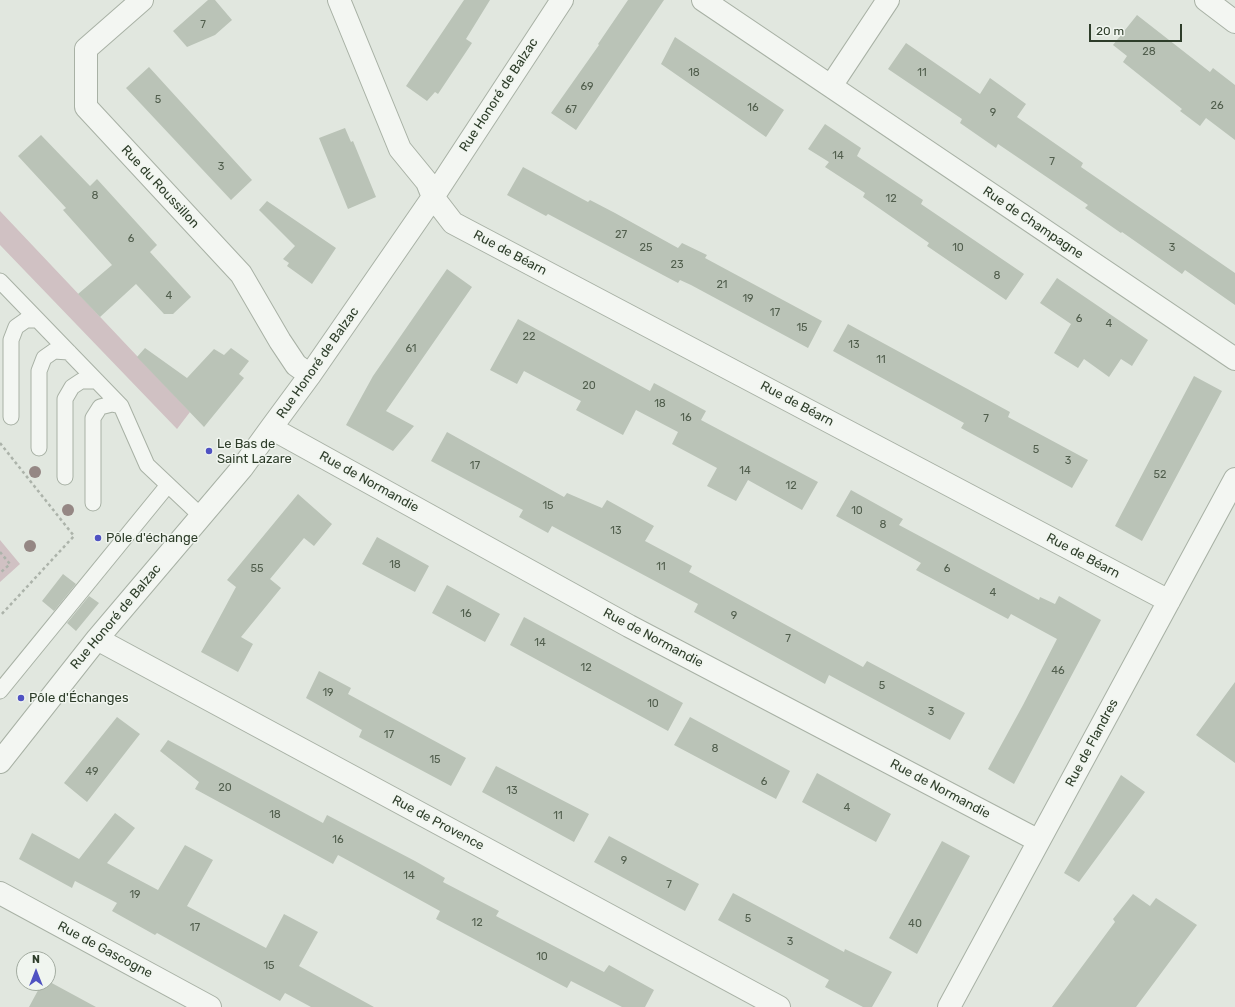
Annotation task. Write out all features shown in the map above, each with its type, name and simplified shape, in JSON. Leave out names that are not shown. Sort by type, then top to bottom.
[{"type":"street","name":"Rue du Roussillon","points":[[142,0],[86,48],[86,107],[241,274],[280,341],[296,365],[310,375]]},
{"type":"street","points":[[339,0],[400,149],[427,182],[433,197]]},
{"type":"street","name":"Rue Honoré de Balzac","points":[[0,762],[97,639],[200,515],[242,468],[310,375],[433,197],[562,0]]},
{"type":"street","name":"Rue de Champagne","points":[[703,0],[1235,359]]},
{"type":"street","points":[[830,86],[888,0]]},
{"type":"street","points":[[1206,0],[1235,22]]},
{"type":"street","name":"Rue de Béarn","points":[[433,197],[454,222],[1169,601]]},
{"type":"street","name":"Rue de Normandie","points":[[271,428],[629,626],[1039,841]]},
{"type":"street","name":"Rue de Flandres","points":[[950,1007],[1235,479]]},
{"type":"street","name":"Rue de Provence","points":[[97,639],[779,1007]]},
{"type":"street","name":"Rue de Gascogne","points":[[0,893],[210,1007]]},
{"type":"lane","points":[[0,281],[6,292],[38,320],[121,406],[147,466],[200,515]]},
{"type":"lane","points":[[11,417],[11,340],[16,327],[26,320],[38,320]]},
{"type":"lane","points":[[39,448],[39,371],[44,358],[54,351],[69,352]]},
{"type":"lane","points":[[65,477],[65,399],[72,387],[81,380],[97,380]]},
{"type":"lane","points":[[94,502],[94,418],[100,407],[112,404],[121,406]]},
{"type":"lane","points":[[0,691],[168,484]]},
{"type":"path","points":[[0,443],[74,536],[0,616]]},
{"type":"path","points":[[0,552],[10,564],[0,573]]},
{"type":"shaded area","points":[[0,211],[190,412],[177,429],[0,245]]},
{"type":"shaded area","points":[[0,540],[20,564],[0,582]]},
{"type":"building","points":[[208,0],[215,0],[232,20],[215,35],[187,47],[173,31]]},
{"type":"building","points":[[464,0],[490,0],[466,39],[472,43],[438,94],[435,92],[427,101],[406,86]]},
{"type":"building","points":[[628,0],[664,0],[576,130],[551,113],[599,45],[598,44]]},
{"type":"building","points":[[1137,15],[1210,72],[1213,68],[1235,85],[1235,140],[1206,118],[1200,126],[1180,111],[1182,109],[1123,62],[1127,56],[1113,45]]},
{"type":"building","points":[[675,37],[784,110],[766,137],[661,64]]},
{"type":"building","points":[[906,43],[980,94],[990,78],[1026,104],[1017,117],[1083,163],[1081,167],[1235,273],[1235,305],[1185,270],[1182,274],[1122,232],[1121,233],[1085,208],[1088,205],[998,144],[996,148],[960,123],[962,119],[888,69]]},
{"type":"building","points":[[149,67],[252,180],[231,200],[126,88]]},
{"type":"building","points":[[825,124],[861,148],[857,156],[923,200],[921,204],[1024,274],[1006,300],[927,246],[929,243],[863,197],[865,193],[825,167],[829,162],[808,149]]},
{"type":"building","points":[[345,128],[351,142],[353,141],[376,197],[348,209],[319,138]]},
{"type":"building","points":[[41,135],[90,186],[97,179],[157,245],[150,252],[191,297],[173,314],[164,314],[136,284],[100,317],[78,294],[112,265],[63,210],[66,208],[18,156]]},
{"type":"building","points":[[523,167],[588,202],[590,200],[615,213],[678,248],[682,243],[707,255],[705,258],[822,321],[808,348],[691,285],[680,280],[678,283],[548,214],[546,216],[507,195]]},
{"type":"building","points":[[267,201],[336,248],[312,284],[287,266],[289,263],[283,259],[295,246],[259,210]]},
{"type":"building","points":[[447,269],[472,287],[386,411],[414,426],[393,451],[346,425],[373,376]]},
{"type":"building","points":[[1057,278],[1148,340],[1132,366],[1121,359],[1109,377],[1084,359],[1078,368],[1054,353],[1071,324],[1040,303]]},
{"type":"building","points":[[518,319],[650,391],[654,383],[706,411],[701,420],[818,482],[802,510],[748,480],[736,501],[707,486],[717,468],[672,444],[678,432],[636,410],[623,435],[576,410],[581,401],[524,371],[517,384],[490,370]]},
{"type":"building","points":[[848,324],[1010,412],[1008,417],[1088,460],[1072,488],[961,428],[964,423],[833,351]]},
{"type":"building","points":[[145,348],[187,378],[214,349],[224,355],[231,348],[249,361],[239,374],[244,378],[204,427],[137,357]]},
{"type":"building","points":[[1194,376],[1222,391],[1142,541],[1115,526]]},
{"type":"building","points":[[447,432],[564,497],[567,493],[602,508],[607,500],[654,526],[645,541],[692,566],[689,572],[863,667],[867,661],[965,713],[950,740],[829,675],[825,684],[694,612],[698,604],[552,526],[548,533],[519,517],[523,510],[431,461]]},
{"type":"building","points":[[851,490],[903,519],[899,525],[1039,600],[1040,597],[1055,604],[1059,596],[1101,620],[1014,784],[988,769],[1057,639],[1011,614],[1008,619],[916,570],[921,563],[836,516]]},
{"type":"building","points":[[298,494],[332,524],[314,546],[304,538],[270,579],[281,588],[241,637],[253,644],[238,672],[201,652],[236,587],[227,580]]},
{"type":"building","points":[[377,537],[429,566],[415,592],[362,564]]},
{"type":"building","points":[[63,574],[76,584],[54,611],[42,601]]},
{"type":"building","points":[[447,585],[500,614],[485,642],[432,613]]},
{"type":"building","points":[[89,596],[99,603],[76,631],[67,623]]},
{"type":"building","points":[[524,617],[683,703],[668,731],[510,645]]},
{"type":"building","points":[[319,671],[351,688],[348,694],[466,758],[451,786],[359,737],[362,730],[306,698]]},
{"type":"building","points":[[1235,682],[1235,763],[1196,735]]},
{"type":"building","points":[[117,717],[140,734],[87,802],[64,783]]},
{"type":"building","points":[[690,717],[790,771],[776,799],[674,745]]},
{"type":"building","points":[[168,740],[323,823],[327,815],[415,861],[445,878],[443,882],[499,911],[496,916],[604,972],[609,965],[654,990],[645,1007],[622,1007],[571,981],[567,988],[436,919],[440,911],[338,855],[333,864],[195,789],[199,782],[160,751]]},
{"type":"building","points":[[496,766],[589,814],[574,842],[482,792]]},
{"type":"building","points":[[817,773],[891,814],[876,842],[802,802]]},
{"type":"building","points":[[1121,775],[1145,792],[1079,882],[1064,873]]},
{"type":"building","points":[[115,813],[135,828],[107,863],[158,890],[185,845],[213,860],[187,906],[266,948],[284,914],[318,932],[299,966],[374,1007],[311,1007],[285,993],[280,1001],[157,933],[155,935],[112,911],[117,903],[75,881],[72,888],[19,859],[32,833],[79,859]]},
{"type":"building","points":[[609,836],[699,884],[685,911],[594,862]]},
{"type":"building","points":[[942,841],[970,856],[917,954],[889,938]]},
{"type":"building","points":[[733,893],[844,952],[845,949],[892,972],[872,1007],[863,1007],[825,987],[829,980],[718,920]]},
{"type":"building","points":[[1133,894],[1150,906],[1156,898],[1197,925],[1136,1007],[1052,1007],[1115,922],[1113,919]]},
{"type":"building","points":[[56,985],[96,1007],[29,1007],[38,991],[56,991]]},
{"type":"place","name":"Le Bas de Saint Lazare","points":[[209,451]]},
{"type":"place","name":"Pôle d'échange","points":[[98,538]]},
{"type":"place","name":"Pôle d'Échanges","points":[[21,698]]}]
